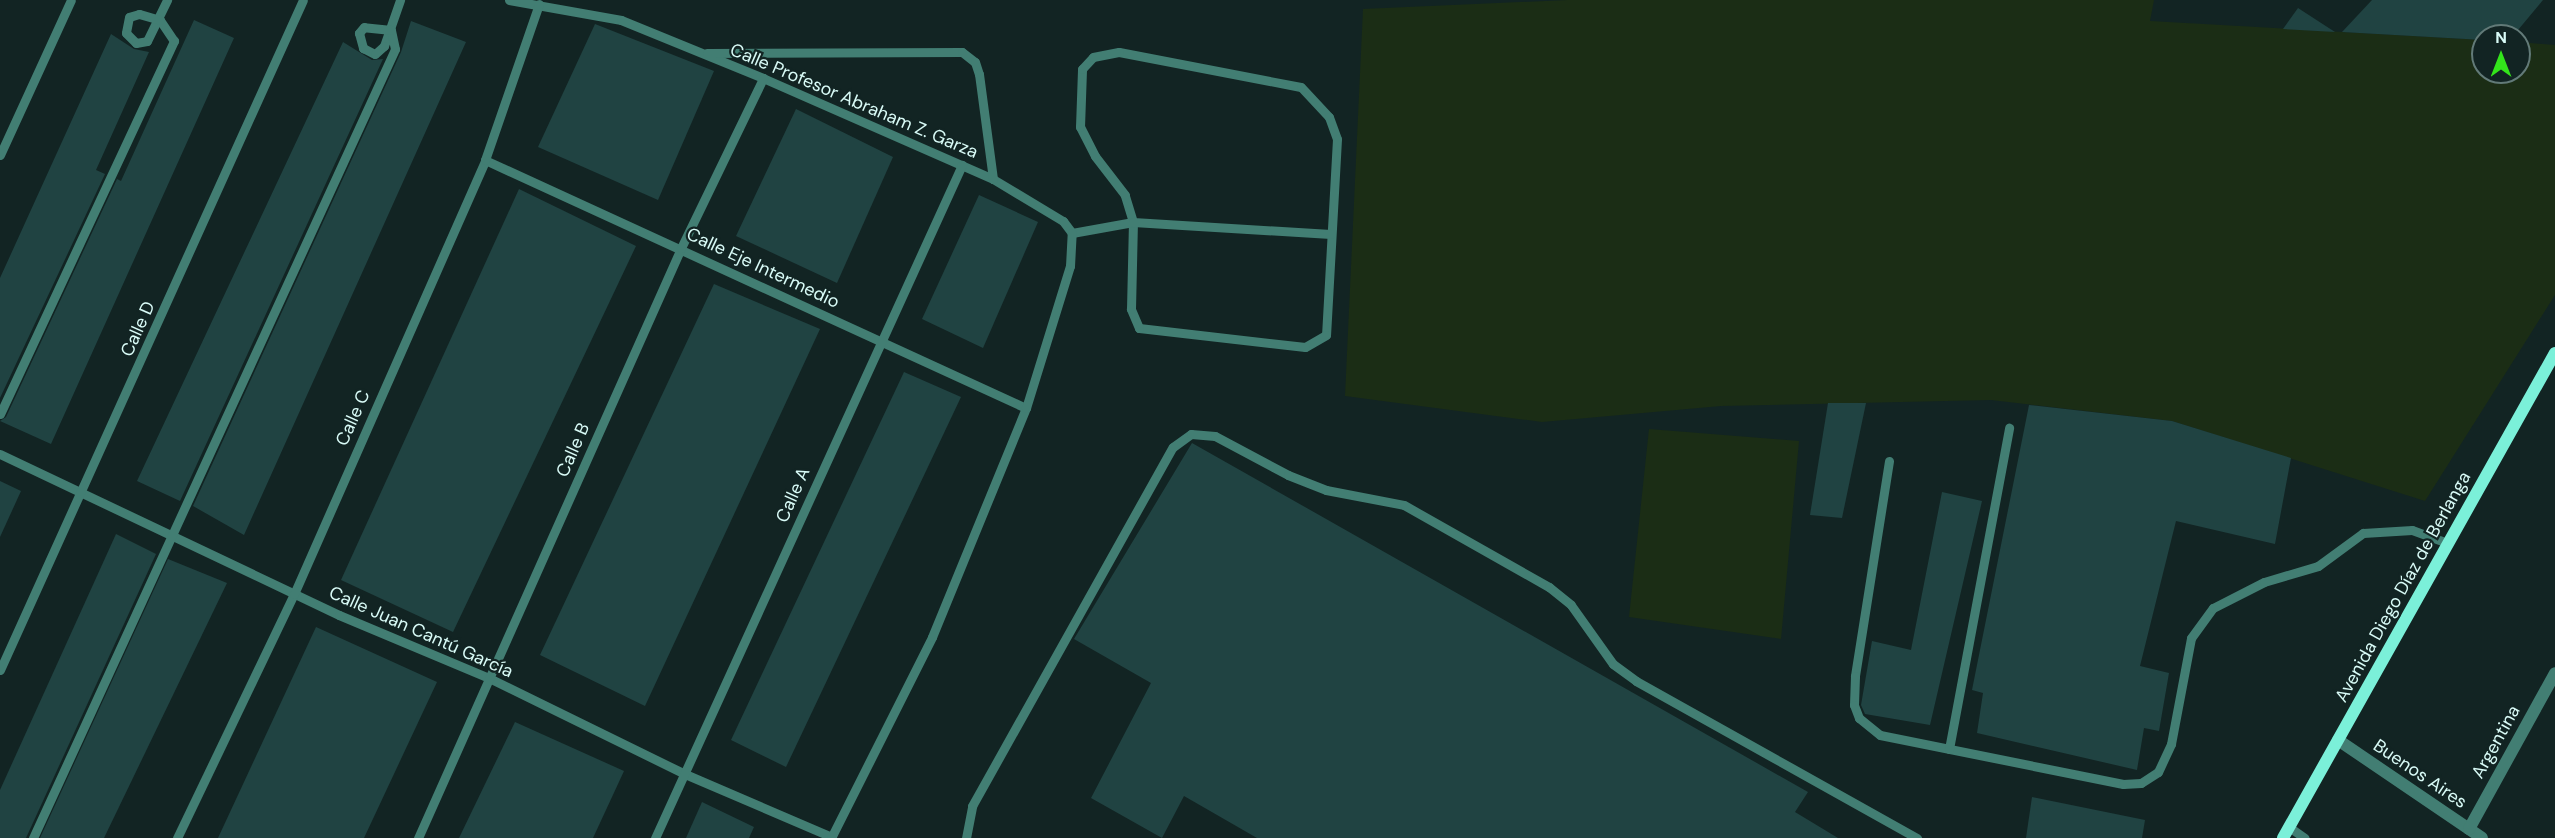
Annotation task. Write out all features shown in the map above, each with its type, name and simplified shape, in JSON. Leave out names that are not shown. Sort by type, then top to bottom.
[{"type":"street","name":"Avenida Diego Díaz de Berlanga","points":[[2286,833],[2555,353]]},
{"type":"street","name":"Argentina","points":[[2469,829],[2555,673]]},
{"type":"street","name":"Buenos Aires","points":[[2338,740],[2482,838]]},
{"type":"lane","points":[[0,155],[71,0]]},
{"type":"lane","points":[[0,414],[174,41],[160,20],[139,14],[129,17],[126,33],[136,42],[147,41],[167,0]]},
{"type":"lane","name":"Calle D","points":[[0,670],[83,491],[303,0]]},
{"type":"lane","points":[[33,838],[395,49],[391,30],[363,27],[359,33],[363,48],[375,54],[384,46],[400,0]]},
{"type":"lane","name":"Calle Profesor Abraham Z. Garza","points":[[509,0],[621,20],[763,78],[993,179],[1057,216],[1072,233]]},
{"type":"lane","name":"Calle C","points":[[177,838],[294,594],[485,160],[540,4]]},
{"type":"lane","name":"Calle Profesor Abraham Z. Garza","points":[[701,53],[962,52],[975,62],[979,74],[993,179]]},
{"type":"lane","points":[[1119,52],[1301,87],[1329,117],[1337,139],[1326,335],[1305,347],[1139,328],[1131,309],[1133,222],[1125,195],[1095,156],[1080,127],[1082,69],[1093,57],[1119,52]]},
{"type":"lane","name":"Calle B","points":[[418,838],[681,248],[763,78]]},
{"type":"lane","name":"Calle Eje Intermedio","points":[[485,160],[1026,408]]},
{"type":"lane","name":"Calle A","points":[[655,838],[962,165]]},
{"type":"lane","points":[[831,837],[932,637],[1026,408],[1070,266],[1072,233],[1133,222],[1331,234]]},
{"type":"lane","points":[[1948,749],[2009,428]]},
{"type":"lane","points":[[966,838],[972,806],[1173,447],[1191,434],[1215,436],[1288,475],[1326,490],[1404,505],[1433,521],[1549,587],[1571,605],[1613,664],[1636,681],[1917,838]]},
{"type":"lane","name":"Calle Juan Cantú García","points":[[0,454],[83,491],[294,594],[489,678],[685,774],[831,837]]},
{"type":"lane","points":[[1889,461],[1854,705],[1868,729],[1881,735],[2091,779],[2141,783],[2157,772],[2171,744],[2191,638],[2213,609],[2264,582],[2318,566],[2363,533],[2412,530],[2447,543]]},
{"type":"lane","points":[[2286,833],[2305,838]]},
{"type":"green space","points":[[1568,0],[2154,0],[2150,21],[2471,39],[2471,84],[2531,84],[2531,43],[2555,45],[2555,295],[2425,501],[2172,421],[1991,400],[1721,406],[1542,422],[1345,396],[1363,9]]},
{"type":"green space","points":[[1649,429],[1799,441],[1781,639],[1629,617]]},
{"type":"building","points":[[2372,0],[2543,0],[2523,24],[2471,24],[2471,39],[2342,32]]},
{"type":"building","points":[[2298,8],[2335,32],[2283,29]]},
{"type":"building","points":[[194,20],[234,38],[51,444],[0,421],[6,417],[117,179],[121,181]]},
{"type":"building","points":[[411,21],[466,42],[244,535],[193,506],[401,52]]},
{"type":"building","points":[[595,24],[714,71],[658,200],[538,147]]},
{"type":"building","points":[[111,34],[134,49],[149,52],[96,170],[105,174],[0,398],[0,278]]},
{"type":"building","points":[[343,42],[372,60],[383,59],[180,501],[137,481]]},
{"type":"building","points":[[796,109],[893,157],[837,283],[736,236]]},
{"type":"building","points":[[519,189],[636,246],[453,632],[341,580]]},
{"type":"building","points":[[979,195],[1038,222],[983,348],[922,319]]},
{"type":"building","points":[[714,284],[820,329],[645,706],[540,655]]},
{"type":"building","points":[[904,372],[961,397],[786,767],[731,740]]},
{"type":"building","points":[[1828,403],[1866,403],[1842,518],[1810,515]]},
{"type":"building","points":[[2029,405],[2172,421],[2291,458],[2275,544],[2176,521],[2140,666],[2169,673],[2159,731],[2144,728],[2137,770],[1977,733],[1983,693],[1972,690]]},
{"type":"building","points":[[1192,443],[1808,792],[1795,812],[1838,838],[1257,838],[1184,796],[1162,838],[1091,798],[1151,683],[1074,639]]},
{"type":"building","points":[[0,481],[21,491],[0,537]]},
{"type":"building","points":[[1942,492],[1982,501],[1930,725],[1865,714],[1861,705],[1872,641],[1911,650]]},
{"type":"building","points":[[116,534],[156,554],[26,838],[0,838],[0,790]]},
{"type":"building","points":[[168,559],[227,583],[104,838],[40,838]]},
{"type":"building","points":[[316,627],[437,682],[364,838],[218,838]]},
{"type":"building","points":[[515,722],[624,771],[593,838],[459,838]]},
{"type":"building","points":[[2032,797],[2145,820],[2142,838],[2026,838]]},
{"type":"building","points":[[702,802],[754,827],[749,838],[686,838]]}]
